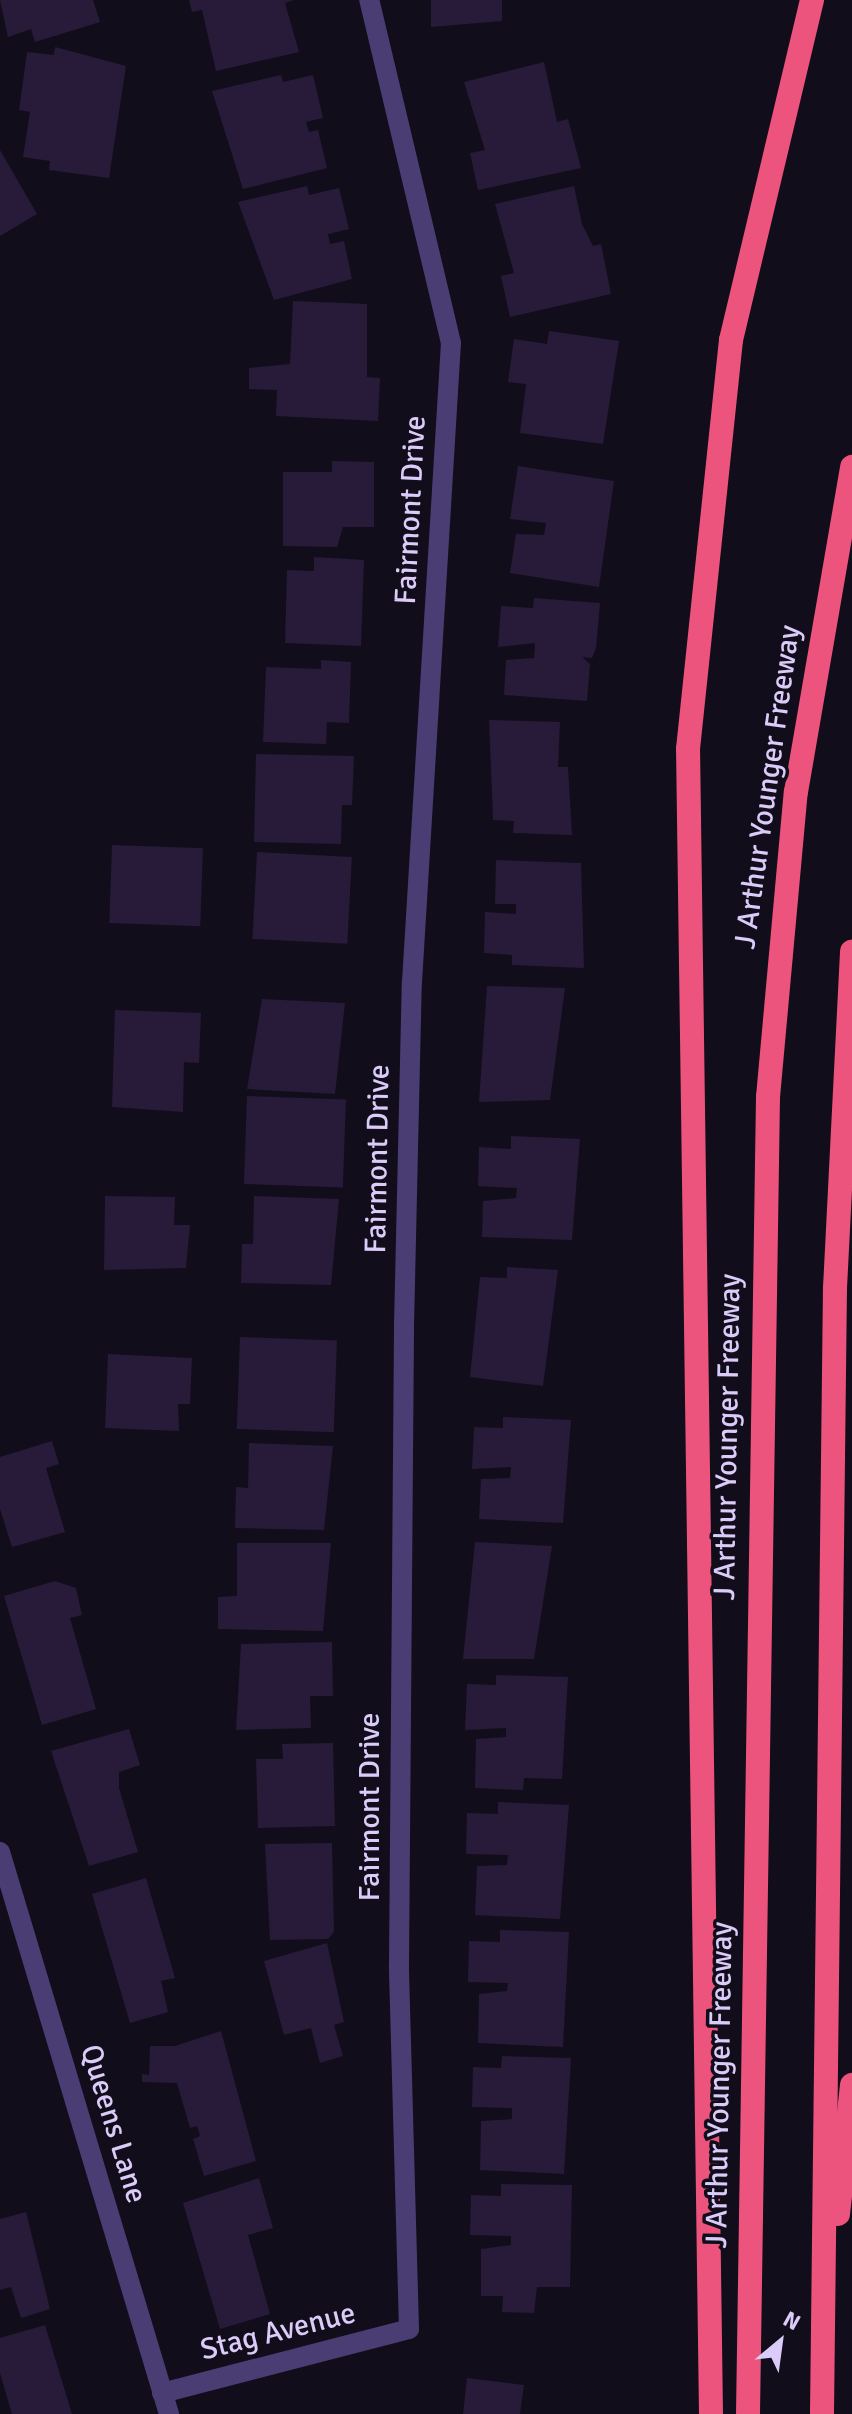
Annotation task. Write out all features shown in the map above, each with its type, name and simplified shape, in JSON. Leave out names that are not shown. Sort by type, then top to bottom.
[{"type":"highway","points":[[711,2414],[688,749],[700,584],[731,340],[805,0]]},
{"type":"highway","points":[[797,48],[812,0]]},
{"type":"highway","name":"J Arthur Younger Freeway","points":[[748,2414],[768,1082],[798,777],[852,467]]},
{"type":"highway","points":[[822,2414],[835,1288],[852,951]]},
{"type":"highway","points":[[823,2352],[852,2085]]},
{"type":"street","name":"Fairmont Drive","points":[[369,0],[451,343],[412,982],[404,1326],[399,1966],[409,2329]]},
{"type":"street","name":"Queens Lane","points":[[0,1852],[169,2414]]},
{"type":"street","name":"Stag Avenue","points":[[162,2393],[409,2329]]},
{"type":"building","points":[[0,0],[93,0],[100,22],[35,42],[31,29],[8,37]]},
{"type":"building","points":[[189,0],[294,0],[285,3],[299,52],[216,71],[202,10],[192,12]]},
{"type":"building","points":[[431,0],[502,0],[502,21],[431,27]]},
{"type":"building","points":[[55,47],[126,66],[109,178],[49,170],[50,161],[23,157],[30,112],[19,110],[27,52],[54,55]]},
{"type":"building","points":[[544,62],[557,122],[568,119],[581,168],[478,190],[470,153],[485,150],[464,82]]},
{"type":"building","points":[[281,75],[283,82],[313,75],[323,118],[306,122],[309,132],[318,130],[327,168],[243,189],[212,91]]},
{"type":"building","points":[[0,150],[37,214],[0,236]]},
{"type":"building","points":[[307,186],[309,195],[339,188],[349,229],[328,234],[330,244],[344,241],[352,279],[274,300],[238,202]]},
{"type":"building","points":[[574,186],[582,224],[593,246],[601,244],[611,294],[510,317],[501,276],[514,273],[495,204]]},
{"type":"building","points":[[293,301],[367,304],[367,377],[380,378],[378,421],[276,416],[277,390],[249,389],[249,368],[290,364]]},
{"type":"building","points":[[549,331],[619,341],[603,444],[520,433],[526,384],[508,382],[514,339],[547,344]]},
{"type":"building","points":[[332,461],[374,462],[374,527],[343,527],[337,547],[283,546],[283,472],[332,472]]},
{"type":"building","points":[[518,466],[614,481],[599,587],[510,573],[516,534],[544,535],[546,523],[510,519]]},
{"type":"building","points":[[314,557],[364,560],[361,646],[285,643],[287,570],[314,571]]},
{"type":"building","points":[[534,598],[600,603],[596,648],[592,658],[582,657],[590,664],[587,701],[504,695],[506,660],[534,658],[535,643],[498,647],[501,606],[533,608]]},
{"type":"building","points":[[321,660],[351,662],[349,723],[327,722],[326,744],[263,742],[266,667],[321,669]]},
{"type":"building","points":[[489,720],[560,722],[558,767],[568,767],[572,835],[513,833],[514,821],[493,820]]},
{"type":"building","points":[[256,754],[354,756],[352,805],[342,805],[341,844],[254,842]]},
{"type":"building","points":[[112,845],[203,848],[200,926],[109,923]]},
{"type":"building","points":[[257,852],[352,857],[347,944],[252,939]]},
{"type":"building","points":[[496,860],[581,863],[584,968],[512,965],[512,955],[484,953],[485,912],[516,914],[516,904],[495,904]]},
{"type":"building","points":[[487,986],[565,988],[550,1100],[479,1102]]},
{"type":"building","points":[[262,999],[345,1003],[335,1094],[247,1089]]},
{"type":"building","points":[[115,1010],[201,1013],[199,1063],[184,1062],[183,1112],[112,1107]]},
{"type":"building","points":[[247,1096],[346,1099],[343,1187],[244,1184]]},
{"type":"building","points":[[511,1136],[580,1139],[572,1240],[482,1237],[483,1201],[516,1198],[517,1188],[478,1186],[479,1147],[511,1149]]},
{"type":"building","points":[[105,1196],[175,1197],[174,1225],[190,1225],[186,1268],[104,1270]]},
{"type":"building","points":[[254,1196],[339,1199],[331,1285],[241,1283],[242,1244],[253,1244]]},
{"type":"building","points":[[507,1267],[558,1270],[543,1386],[470,1377],[480,1277],[507,1278]]},
{"type":"building","points":[[240,1337],[337,1340],[334,1432],[237,1429]]},
{"type":"building","points":[[108,1354],[192,1358],[190,1404],[178,1404],[179,1431],[105,1428]]},
{"type":"building","points":[[503,1417],[571,1420],[563,1523],[479,1519],[481,1479],[510,1478],[511,1467],[472,1469],[474,1427],[503,1428]]},
{"type":"building","points":[[52,1441],[59,1464],[46,1468],[65,1532],[12,1547],[0,1509],[0,1457]]},
{"type":"building","points":[[249,1443],[333,1446],[324,1530],[235,1528],[236,1487],[248,1488]]},
{"type":"building","points":[[475,1542],[552,1546],[534,1659],[463,1659]]},
{"type":"building","points":[[237,1543],[331,1543],[323,1631],[218,1629],[218,1597],[237,1596]]},
{"type":"building","points":[[55,1581],[76,1588],[82,1615],[70,1618],[96,1709],[42,1725],[4,1596]]},
{"type":"building","points":[[332,1642],[333,1696],[310,1696],[311,1728],[236,1730],[241,1644]]},
{"type":"building","points":[[496,1675],[568,1677],[562,1779],[524,1778],[523,1790],[475,1788],[476,1739],[506,1737],[506,1728],[465,1730],[467,1684],[496,1685]]},
{"type":"building","points":[[129,1729],[140,1765],[119,1772],[119,1788],[138,1852],[89,1866],[51,1751]]},
{"type":"building","points":[[333,1743],[335,1826],[258,1828],[256,1759],[283,1759],[282,1744]]},
{"type":"building","points":[[498,1802],[569,1805],[560,1919],[475,1915],[477,1866],[507,1865],[508,1855],[466,1854],[467,1813],[498,1814]]},
{"type":"building","points":[[332,1843],[334,1932],[328,1939],[270,1940],[265,1844]]},
{"type":"building","points":[[146,1878],[175,1978],[161,1981],[168,2012],[130,2023],[92,1894]]},
{"type":"building","points":[[500,1930],[569,1932],[563,2047],[478,2043],[479,1994],[507,1991],[508,1983],[468,1982],[469,1941],[500,1942]]},
{"type":"building","points":[[327,1943],[344,2022],[334,2025],[343,2056],[320,2063],[311,2028],[284,2035],[264,1961]]},
{"type":"building","points":[[221,2031],[256,2161],[204,2176],[193,2139],[200,2136],[197,2126],[190,2128],[177,2083],[142,2082],[142,2074],[149,2075],[150,2046],[175,2046]]},
{"type":"building","points":[[502,2056],[571,2058],[564,2174],[480,2170],[481,2121],[512,2119],[512,2108],[472,2107],[473,2067],[501,2068]]},
{"type":"building","points":[[259,2178],[273,2228],[248,2235],[270,2314],[220,2329],[183,2203]]},
{"type":"building","points":[[501,2184],[572,2185],[570,2287],[537,2287],[534,2313],[502,2312],[503,2296],[481,2296],[481,2249],[511,2245],[511,2236],[470,2235],[471,2195],[501,2196]]},
{"type":"building","points":[[26,2212],[50,2309],[21,2318],[11,2287],[0,2290],[0,2219]]},
{"type":"building","points":[[45,2325],[72,2414],[12,2414],[0,2373],[0,2338]]},
{"type":"building","points":[[467,2378],[524,2385],[520,2414],[463,2414]]}]
